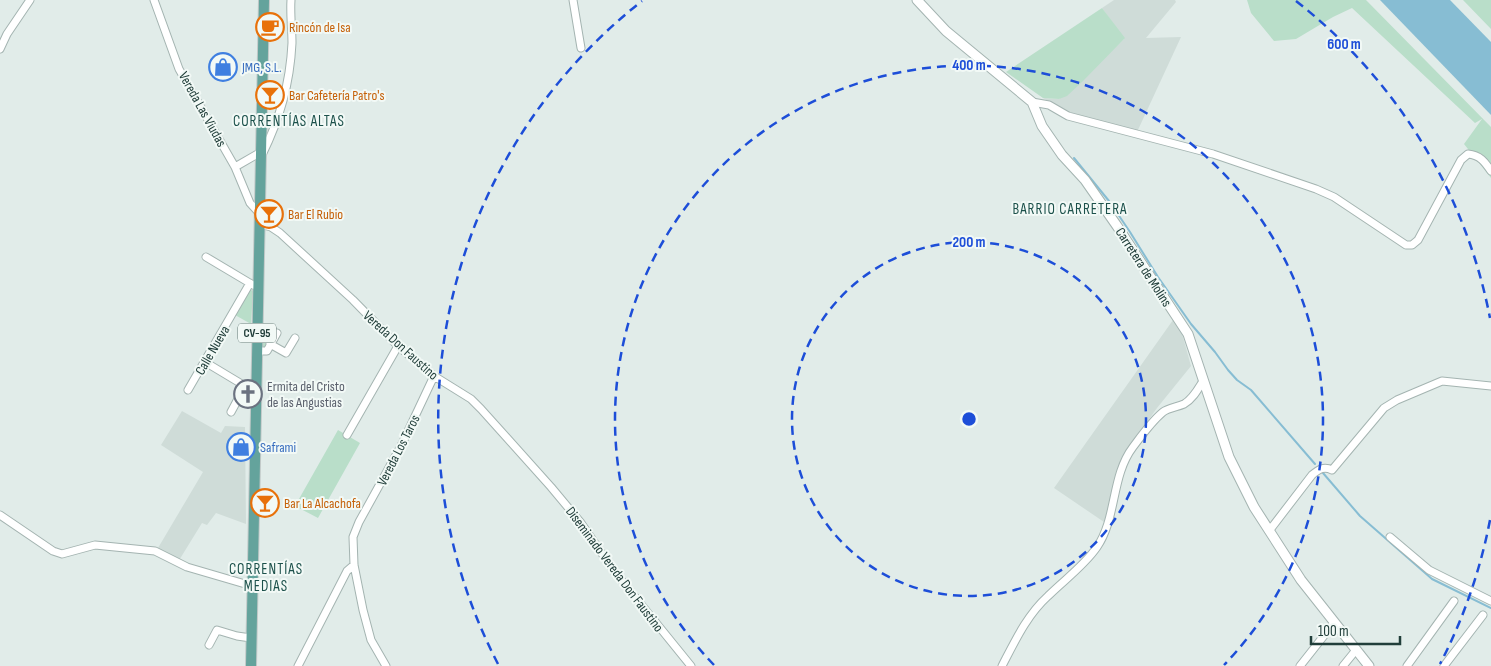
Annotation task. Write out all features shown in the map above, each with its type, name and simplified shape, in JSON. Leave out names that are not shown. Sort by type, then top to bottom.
[{"type":"main road","name":"CV-95","points":[[251,666],[257,351],[254,285],[259,219],[264,0]]},
{"type":"street","points":[[0,48],[30,0]]},
{"type":"street","name":"Vereda Las Viudas","points":[[154,0],[179,68],[235,167],[259,219]]},
{"type":"street","points":[[235,167],[261,154],[276,127],[287,88],[292,43],[291,0]]},
{"type":"street","points":[[572,0],[581,48]]},
{"type":"street","name":"Carretera de Molins","points":[[917,0],[946,31],[1032,102],[1042,126],[1062,154],[1085,180],[1117,226],[1138,261],[1188,334],[1229,457],[1254,507],[1301,580],[1368,666]]},
{"type":"street","points":[[1032,102],[1049,105],[1068,116],[1213,154],[1316,189],[1334,198],[1406,245],[1412,245],[1418,240],[1461,160],[1468,154],[1475,155],[1483,160],[1491,170]]},
{"type":"street","name":"Vereda Don Faustino","points":[[259,219],[280,233],[353,300],[398,346],[434,376],[470,399],[538,472]]},
{"type":"street","points":[[206,257],[254,285]]},
{"type":"street","name":"Calle Nueva","points":[[188,390],[254,285]]},
{"type":"street","points":[[257,351],[267,351],[277,333]]},
{"type":"street","points":[[270,344],[286,354],[295,338]]},
{"type":"street","points":[[347,435],[398,346]]},
{"type":"street","points":[[205,362],[245,386],[256,388]]},
{"type":"street","name":"Vereda Los Taros","points":[[386,666],[371,640],[363,610],[354,565],[353,537],[401,446],[434,376]]},
{"type":"street","points":[[1002,666],[1031,615],[1047,596],[1073,574],[1097,547],[1109,520],[1118,482],[1130,452],[1164,411],[1186,403],[1196,392],[1203,380]]},
{"type":"street","points":[[1269,531],[1312,474],[1321,468],[1332,470],[1384,408],[1397,400],[1442,381],[1491,386]]},
{"type":"street","points":[[231,412],[245,386]]},
{"type":"street","name":"Diseminado Vereda Don Faustino","points":[[538,472],[581,523],[614,571],[691,666]]},
{"type":"street","points":[[0,515],[53,552],[62,554],[95,545],[155,551],[187,567],[252,586]]},
{"type":"street","points":[[1390,537],[1428,570],[1491,601]]},
{"type":"street","points":[[298,666],[347,571],[354,565]]},
{"type":"street","points":[[1407,666],[1454,602]]},
{"type":"street","points":[[1444,666],[1483,615]]},
{"type":"street","points":[[1300,666],[1334,622]]},
{"type":"street","points":[[208,645],[217,630],[251,638]]},
{"type":"street","points":[[1343,666],[1356,650]]},
{"type":"shaded area","points":[[1114,0],[1175,0],[1176,2],[1146,38],[1181,37],[1137,132],[1066,111],[1043,98],[1059,99],[1124,39],[1102,8]]},
{"type":"shaded area","points":[[1173,320],[1181,330],[1191,366],[1157,408],[1123,456],[1104,522],[1054,488]]},
{"type":"shaded area","points":[[182,411],[221,433],[225,426],[245,427],[246,524],[216,513],[207,525],[202,523],[178,562],[158,548],[203,472],[161,445]]},
{"type":"green space","points":[[1247,0],[1366,0],[1491,127],[1491,178],[1464,144],[1482,119],[1475,123],[1352,8],[1296,39],[1274,41],[1251,13]]},
{"type":"green space","points":[[1463,0],[1491,0],[1491,29]]},
{"type":"green space","points":[[1102,8],[1125,38],[1067,96],[1059,99],[1043,98],[1006,72]]},
{"type":"green space","points":[[249,289],[253,291],[251,324],[235,315]]},
{"type":"green space","points":[[263,331],[276,331],[267,347],[262,347]]},
{"type":"green space","points":[[338,430],[360,443],[318,518],[295,506]]},
{"type":"water","points":[[1380,0],[1450,0],[1491,42],[1491,115]]},
{"type":"waterway","points":[[1074,158],[1109,201],[1191,324],[1228,370],[1237,380],[1251,390],[1315,464]]},
{"type":"waterway","points":[[1323,473],[1360,516],[1432,579],[1491,608]]},
{"type":"place","name":"Rincón de Isa","points":[[270,27]]},
{"type":"place","name":"JMG, S.L.","points":[[223,67]]},
{"type":"place","name":"Bar Cafetería Patro's","points":[[270,95]]},
{"type":"place","name":"Bar El Rubio","points":[[269,214]]},
{"type":"place","name":"Ermita del Cristo de las Angustias","points":[[248,394]]},
{"type":"place","name":"Saframi","points":[[241,447]]},
{"type":"place","name":"Bar La Alcachofa","points":[[265,503]]},
{"type":"district","name":"CORRENTÍAS ALTAS","points":[[289,121]]},
{"type":"district","name":"BARRIO CARRETERA","points":[[1070,209]]},
{"type":"district","name":"CORRENTÍAS MEDIAS","points":[[266,578]]}]
